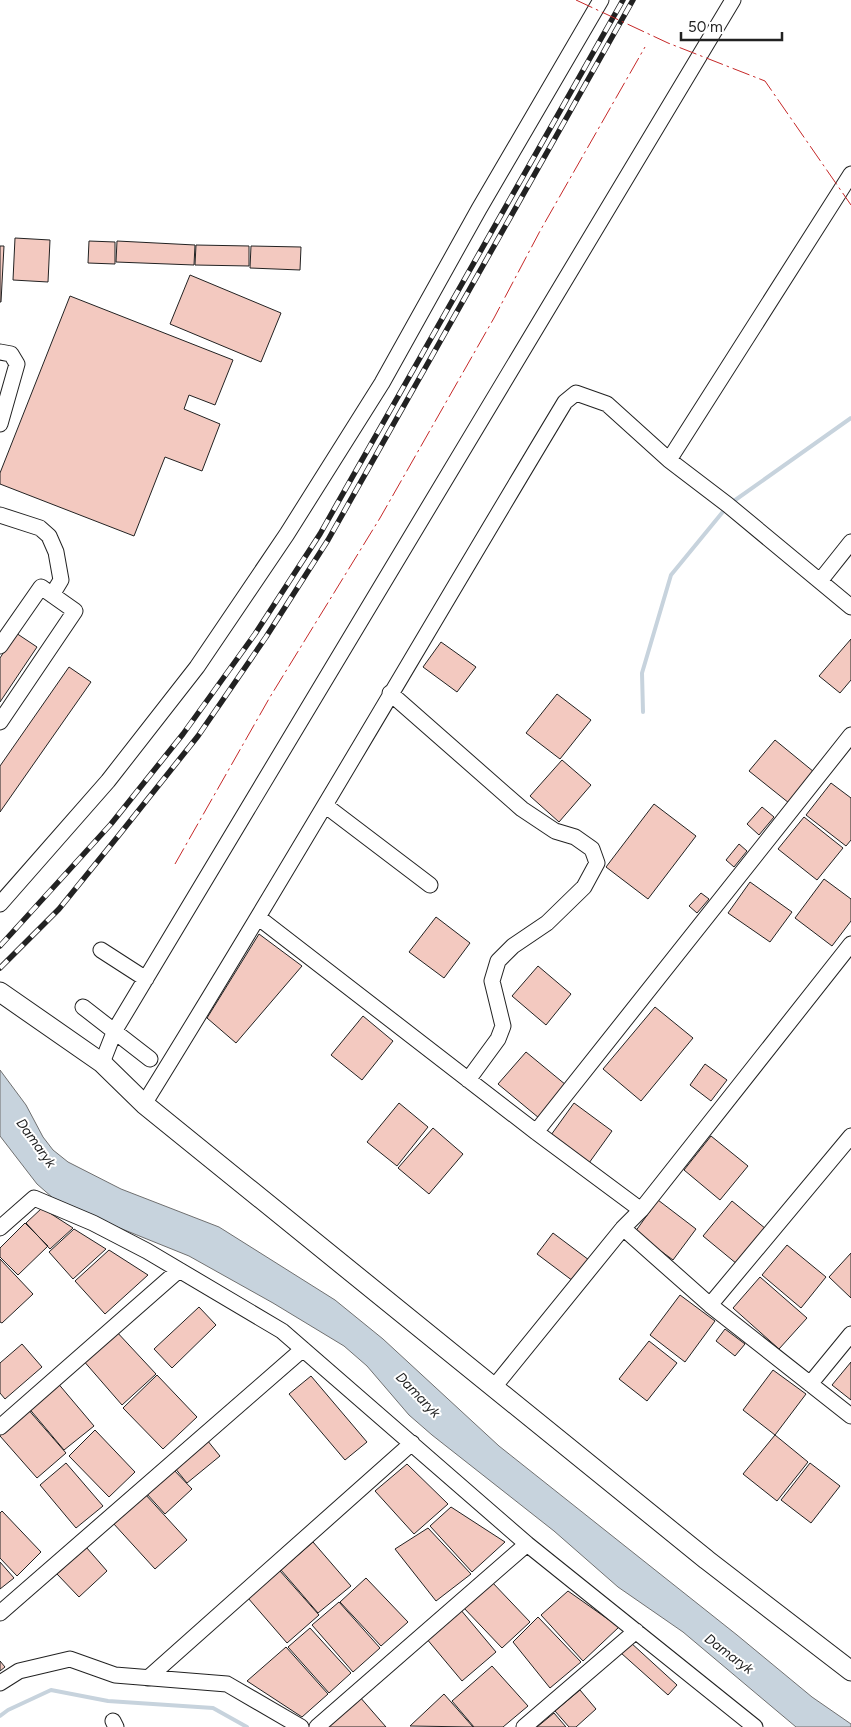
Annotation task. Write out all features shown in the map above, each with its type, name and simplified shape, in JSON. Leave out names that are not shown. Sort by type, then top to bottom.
[{"type":"main road","points":[[0,992],[102,1063],[144,1104],[707,1560],[851,1671]]},
{"type":"street","points":[[0,904],[108,780],[197,668],[288,534],[382,384],[479,209],[600,0]]},
{"type":"street","points":[[102,1063],[115,1030],[732,0]]},
{"type":"street","points":[[669,460],[851,174]]},
{"type":"street","points":[[0,352],[11,354],[17,364],[0,424]]},
{"type":"street","points":[[144,1104],[260,918],[390,693],[456,588],[477,548],[565,402],[576,393],[607,404],[669,460],[728,505],[851,607]]},
{"type":"street","points":[[0,515],[40,528],[49,536],[56,552],[61,580],[52,595]]},
{"type":"street","points":[[820,581],[851,542]]},
{"type":"street","points":[[0,646],[41,587],[75,612],[0,722]]},
{"type":"street","points":[[390,693],[522,809],[555,831],[575,837],[592,849],[597,863],[584,887],[547,922],[514,946],[498,961],[492,981],[503,1026],[498,1039],[468,1080]]},
{"type":"street","points":[[536,1132],[851,735]]},
{"type":"street","points":[[326,806],[430,885]]},
{"type":"street","points":[[260,918],[468,1080],[641,1210]]},
{"type":"street","points":[[494,1387],[623,1228],[641,1210],[851,944]]},
{"type":"street","points":[[101,950],[146,978]]},
{"type":"street","points":[[83,1006],[150,1059]]},
{"type":"street","points":[[710,1305],[851,1136]]},
{"type":"street","points":[[0,1228],[34,1198],[93,1223],[179,1270],[282,1331],[528,1544],[751,1726]]},
{"type":"street","points":[[623,1228],[710,1305],[851,1416]]},
{"type":"street","points":[[0,1427],[179,1270]]},
{"type":"street","points":[[810,1384],[851,1334]]},
{"type":"street","points":[[0,1613],[303,1349]]},
{"type":"street","points":[[148,1678],[412,1443]]},
{"type":"street","points":[[317,1727],[528,1544]]},
{"type":"street","points":[[524,1727],[636,1631]]},
{"type":"street","points":[[0,1682],[19,1671],[70,1659],[115,1675],[227,1684],[300,1727]]},
{"type":"water","name":"Damaryk","points":[[0,1070],[26,1105],[43,1137],[53,1150],[68,1162],[121,1189],[219,1227],[335,1300],[383,1339],[499,1446],[812,1697],[851,1724],[851,1727],[796,1727],[683,1632],[618,1587],[554,1531],[432,1435],[409,1415],[367,1366],[344,1346],[273,1303],[189,1256],[70,1208],[53,1198],[37,1184],[0,1136]]},
{"type":"building","points":[[15,238],[50,240],[48,282],[13,280]]},
{"type":"building","points":[[89,241],[115,242],[115,264],[88,263]]},
{"type":"building","points":[[117,241],[195,245],[194,265],[116,262]]},
{"type":"building","points":[[196,245],[249,246],[249,266],[195,265]]},
{"type":"building","points":[[0,246],[4,246],[1,302],[0,302]]},
{"type":"building","points":[[251,246],[301,247],[300,270],[250,268]]},
{"type":"building","points":[[190,275],[281,313],[261,362],[170,324]]},
{"type":"building","points":[[70,296],[233,360],[215,405],[189,395],[184,409],[220,424],[202,471],[165,457],[134,536],[0,484],[0,473]]},
{"type":"building","points":[[16,633],[37,647],[0,702],[0,658]]},
{"type":"building","points":[[851,639],[851,680],[840,693],[819,676]]},
{"type":"building","points":[[441,642],[476,667],[457,692],[423,667]]},
{"type":"building","points":[[69,667],[91,682],[0,812],[0,766]]},
{"type":"building","points":[[557,694],[591,720],[560,759],[526,733]]},
{"type":"building","points":[[775,740],[814,772],[789,803],[749,771]]},
{"type":"building","points":[[562,760],[591,785],[559,822],[530,796]]},
{"type":"building","points":[[831,783],[851,798],[851,840],[846,846],[806,815]]},
{"type":"building","points":[[654,804],[696,836],[648,899],[606,867]]},
{"type":"building","points":[[762,807],[774,817],[759,835],[747,824]]},
{"type":"building","points":[[804,817],[843,848],[817,880],[778,849]]},
{"type":"building","points":[[739,844],[747,851],[734,867],[726,860]]},
{"type":"building","points":[[824,879],[851,899],[851,921],[832,946],[795,918]]},
{"type":"building","points":[[750,882],[792,912],[770,942],[728,913]]},
{"type":"building","points":[[701,893],[709,899],[697,913],[689,906]]},
{"type":"building","points":[[436,917],[470,943],[444,978],[409,952]]},
{"type":"building","points":[[259,934],[302,966],[236,1043],[207,1018]]},
{"type":"building","points":[[538,966],[571,994],[546,1025],[512,996]]},
{"type":"building","points":[[655,1007],[693,1038],[641,1101],[603,1069]]},
{"type":"building","points":[[363,1016],[393,1041],[362,1080],[331,1055]]},
{"type":"building","points":[[526,1052],[566,1085],[539,1118],[498,1084]]},
{"type":"building","points":[[705,1064],[727,1080],[711,1101],[690,1085]]},
{"type":"building","points":[[399,1103],[428,1127],[397,1166],[367,1142]]},
{"type":"building","points":[[574,1103],[612,1131],[589,1163],[551,1135]]},
{"type":"building","points":[[433,1128],[463,1154],[429,1194],[398,1168]]},
{"type":"building","points":[[711,1136],[748,1166],[720,1200],[684,1170]]},
{"type":"building","points":[[658,1200],[696,1229],[673,1260],[635,1232]]},
{"type":"building","points":[[732,1201],[766,1229],[737,1264],[703,1236]]},
{"type":"building","points":[[42,1208],[73,1228],[50,1249],[26,1223]]},
{"type":"building","points":[[25,1223],[48,1246],[18,1275],[0,1257],[0,1248]]},
{"type":"building","points":[[74,1229],[106,1249],[73,1279],[49,1252]]},
{"type":"building","points":[[553,1233],[589,1260],[573,1281],[537,1254]]},
{"type":"building","points":[[787,1245],[826,1277],[801,1308],[762,1275]]},
{"type":"building","points":[[109,1250],[148,1275],[105,1314],[75,1281]]},
{"type":"building","points":[[851,1253],[851,1298],[829,1277]]},
{"type":"building","points":[[0,1259],[33,1294],[2,1323],[0,1322]]},
{"type":"building","points":[[760,1277],[807,1318],[779,1349],[733,1308]]},
{"type":"building","points":[[680,1295],[715,1321],[685,1362],[650,1335]]},
{"type":"building","points":[[199,1307],[216,1325],[172,1368],[154,1349]]},
{"type":"building","points":[[725,1329],[745,1344],[735,1356],[716,1341]]},
{"type":"building","points":[[115,1330],[156,1374],[122,1405],[82,1359]]},
{"type":"building","points":[[649,1341],[677,1363],[647,1401],[619,1379]]},
{"type":"building","points":[[22,1344],[42,1367],[5,1399],[0,1393],[0,1363]]},
{"type":"building","points":[[851,1362],[851,1400],[832,1385]]},
{"type":"building","points":[[773,1370],[806,1394],[775,1435],[743,1410]]},
{"type":"building","points":[[157,1375],[197,1417],[163,1449],[123,1408]]},
{"type":"building","points":[[311,1376],[367,1442],[345,1460],[289,1394]]},
{"type":"building","points":[[56,1381],[94,1426],[64,1450],[27,1406]]},
{"type":"building","points":[[26,1407],[66,1453],[37,1478],[0,1436],[0,1430]]},
{"type":"building","points":[[95,1430],[135,1472],[109,1497],[69,1456]]},
{"type":"building","points":[[775,1435],[808,1462],[777,1501],[743,1474]]},
{"type":"building","points":[[207,1440],[220,1456],[187,1483],[174,1467]]},
{"type":"building","points":[[66,1463],[103,1506],[76,1528],[40,1485]]},
{"type":"building","points":[[810,1463],[840,1486],[811,1523],[781,1500]]},
{"type":"building","points":[[407,1464],[448,1504],[414,1534],[375,1491]]},
{"type":"building","points":[[173,1469],[192,1489],[165,1514],[146,1493]]},
{"type":"building","points":[[145,1494],[187,1540],[155,1569],[113,1523]]},
{"type":"building","points":[[451,1507],[505,1542],[472,1572],[430,1526]]},
{"type":"building","points":[[2,1511],[41,1552],[17,1576],[0,1558],[0,1513]]},
{"type":"building","points":[[428,1528],[471,1574],[436,1601],[395,1549]]},
{"type":"building","points":[[313,1542],[351,1586],[318,1613],[281,1570]]},
{"type":"building","points":[[86,1547],[107,1571],[79,1597],[57,1574]]},
{"type":"building","points":[[0,1562],[14,1578],[0,1589]]},
{"type":"building","points":[[280,1571],[319,1615],[287,1643],[248,1598]]},
{"type":"building","points":[[366,1578],[408,1622],[381,1646],[340,1602]]},
{"type":"building","points":[[491,1581],[530,1622],[502,1648],[463,1607]]},
{"type":"building","points":[[568,1591],[619,1627],[583,1661],[541,1615]]},
{"type":"building","points":[[339,1602],[380,1648],[353,1672],[312,1625]]},
{"type":"building","points":[[460,1609],[496,1652],[462,1681],[426,1638]]},
{"type":"building","points":[[538,1617],[581,1662],[550,1688],[513,1642]]},
{"type":"building","points":[[310,1628],[351,1673],[329,1693],[288,1647]]},
{"type":"building","points":[[630,1642],[677,1685],[668,1695],[621,1653]]},
{"type":"building","points":[[286,1647],[328,1694],[302,1717],[247,1681]]},
{"type":"building","points":[[0,1661],[5,1667],[0,1671]]},
{"type":"building","points":[[492,1666],[528,1706],[503,1727],[474,1727],[452,1701]]},
{"type":"building","points":[[580,1690],[596,1709],[576,1727],[569,1727],[555,1711]]},
{"type":"building","points":[[444,1694],[473,1727],[410,1726]]},
{"type":"building","points":[[359,1696],[386,1727],[324,1727]]},
{"type":"building","points":[[554,1713],[566,1727],[537,1727]]},
{"type":"waterway","points":[[731,503],[851,418]]},
{"type":"waterway","points":[[643,712],[642,673],[671,575],[726,508]]},
{"type":"waterway","points":[[0,1716],[8,1710],[51,1690],[108,1701],[213,1708],[247,1727]]},
{"type":"railway","points":[[0,946],[111,824],[183,734],[255,634],[320,534],[623,0]]},
{"type":"railway","points":[[0,968],[59,909],[119,835],[198,736],[266,637],[328,540],[633,0]]},
{"type":"power","points":[[576,0],[668,43],[765,81],[851,205]]},
{"type":"power","points":[[175,864],[270,697],[380,518],[645,47]]}]
